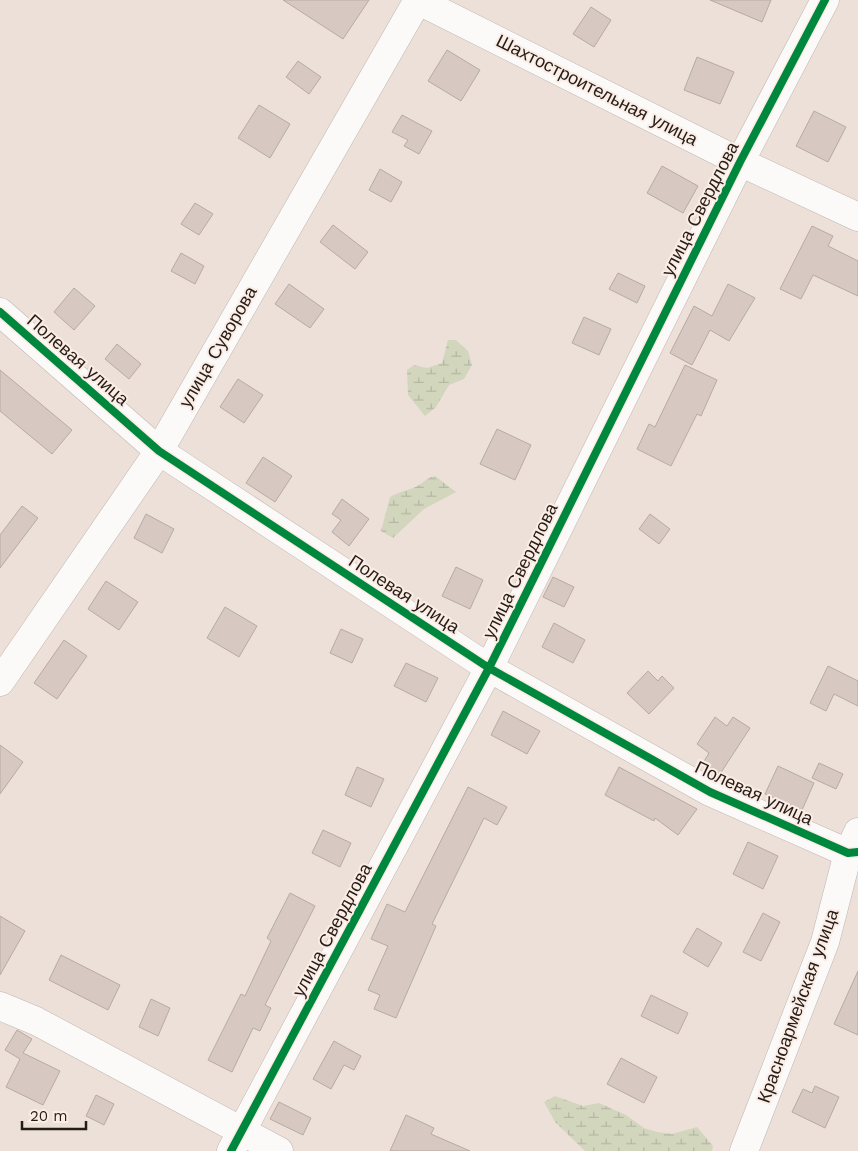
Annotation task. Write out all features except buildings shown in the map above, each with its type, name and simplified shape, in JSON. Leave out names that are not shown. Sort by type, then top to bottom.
[{"type":"street","name":"Шахтостроительная улица","points":[[418,0],[740,162],[858,218]]},
{"type":"street","name":"улица Суворова","points":[[0,682],[159,451],[418,0]]},
{"type":"street","name":"улица Свердлова","points":[[236,1141],[489,668],[740,162],[825,0]]},
{"type":"street","name":"Полевая улица","points":[[0,312],[159,451],[489,668],[710,792],[855,846]]},
{"type":"street","name":"Красноармейская улица","points":[[744,1151],[825,942],[855,846]]},
{"type":"street","points":[[0,1006],[36,1021],[236,1141],[279,1151]]},
{"type":"green space","points":[[448,340],[456,340],[468,351],[472,365],[464,379],[449,385],[436,407],[425,416],[408,395],[407,370],[414,365],[427,368],[442,363]]},
{"type":"green space","points":[[435,476],[456,492],[424,509],[393,538],[381,531],[390,497],[416,487]]},
{"type":"green space","points":[[555,1096],[583,1106],[599,1103],[626,1115],[644,1128],[657,1132],[672,1134],[697,1127],[713,1146],[712,1151],[585,1151],[555,1122],[544,1102]]},
{"type":"cycle path","points":[[231,1151],[489,668],[740,162],[825,0]]},
{"type":"cycle path","points":[[0,312],[159,451],[489,668],[710,792],[848,853],[858,852]]}]
